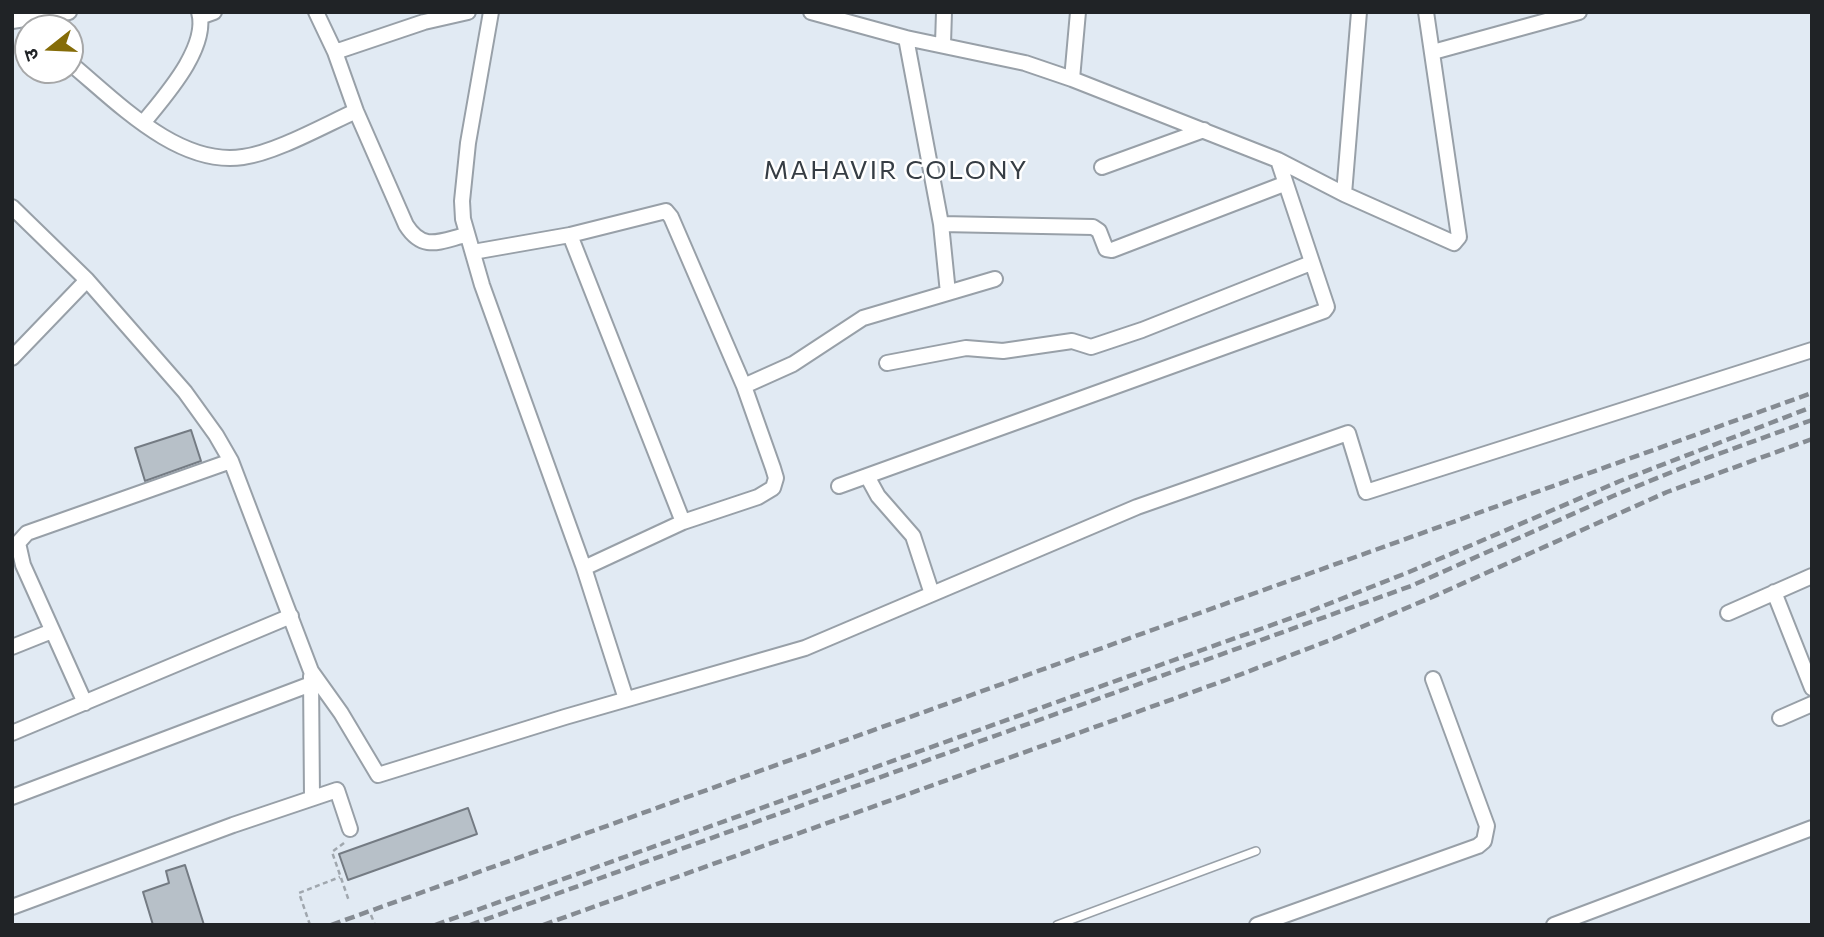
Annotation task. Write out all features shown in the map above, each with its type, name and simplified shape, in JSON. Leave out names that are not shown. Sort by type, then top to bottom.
[{"type":"street","points":[[316,12],[335,52],[356,111],[413,236],[430,243],[466,235]]},
{"type":"street","points":[[335,52],[424,22],[468,12]]},
{"type":"street","points":[[491,12],[468,143],[462,201],[466,235],[584,568],[626,699]]},
{"type":"street","points":[[811,12],[906,38],[1025,63],[1072,79],[1278,160],[1344,194],[1454,243],[1459,240],[1426,12]]},
{"type":"street","points":[[943,44],[944,12]]},
{"type":"street","points":[[1072,79],[1078,12]]},
{"type":"street","points":[[1344,194],[1359,12]]},
{"type":"street","points":[[1433,52],[1546,17],[1578,12]]},
{"type":"street","points":[[144,123],[184,70],[196,45],[205,14]]},
{"type":"street","points":[[906,38],[941,224],[948,293]]},
{"type":"street","points":[[84,74],[165,138],[192,151],[229,159],[263,152],[356,111]]},
{"type":"street","points":[[1102,167],[1204,130]]},
{"type":"street","points":[[839,486],[1324,311],[1327,307],[1326,300],[1311,264],[1278,160]]},
{"type":"street","points":[[941,224],[1093,227],[1098,231],[1106,248],[1112,250],[1284,184]]},
{"type":"street","points":[[12,208],[87,280],[185,392],[231,461],[291,617],[311,678],[312,798]]},
{"type":"street","points":[[473,252],[570,235],[657,211],[669,213],[744,386],[773,468],[773,488],[758,497],[683,522],[584,568]]},
{"type":"street","points":[[570,235],[683,522]]},
{"type":"street","points":[[887,362],[966,348],[1003,351],[1072,341],[1090,347],[1142,330],[1311,264]]},
{"type":"street","points":[[744,386],[793,364],[863,318],[995,279]]},
{"type":"street","points":[[12,358],[87,280]]},
{"type":"street","points":[[311,678],[341,713],[379,775],[626,699],[805,648],[1137,508],[1348,433],[1366,492],[1812,350]]},
{"type":"street","points":[[85,703],[52,631],[18,567],[18,543],[27,533],[231,461]]},
{"type":"street","points":[[867,475],[878,496],[913,536],[932,594]]},
{"type":"street","points":[[1728,613],[1812,576]]},
{"type":"street","points":[[1774,592],[1812,688]]},
{"type":"street","points":[[12,733],[291,617]]},
{"type":"street","points":[[12,646],[52,631]]},
{"type":"street","points":[[12,797],[311,678]]},
{"type":"street","points":[[1257,925],[1478,846],[1484,841],[1487,826],[1433,680]]},
{"type":"street","points":[[1780,718],[1812,704]]},
{"type":"street","points":[[12,908],[233,825],[337,790],[350,829]]},
{"type":"street","points":[[1554,925],[1812,828]]},
{"type":"lane","points":[[1058,924],[1256,851]]},
{"type":"path","points":[[349,901],[332,852],[344,844],[350,829]]},
{"type":"path","points":[[310,925],[299,893],[340,877]]},
{"type":"path","points":[[371,915],[375,925]]},
{"type":"building","points":[[191,430],[201,461],[145,481],[135,448]]},
{"type":"building","points":[[468,808],[477,834],[348,880],[339,854]]},
{"type":"building","points":[[185,865],[204,925],[153,925],[143,892],[169,883],[166,871]]},
{"type":"railway","points":[[331,925],[1812,393]]},
{"type":"railway","points":[[435,925],[1308,612],[1409,572],[1620,481],[1812,407]]},
{"type":"railway","points":[[470,925],[1411,586],[1613,496],[1812,420]]},
{"type":"railway","points":[[543,925],[1226,680],[1430,598],[1667,492],[1812,439]]},
{"type":"district","name":"MAHAVIR COLONY","points":[[896,170]]}]
